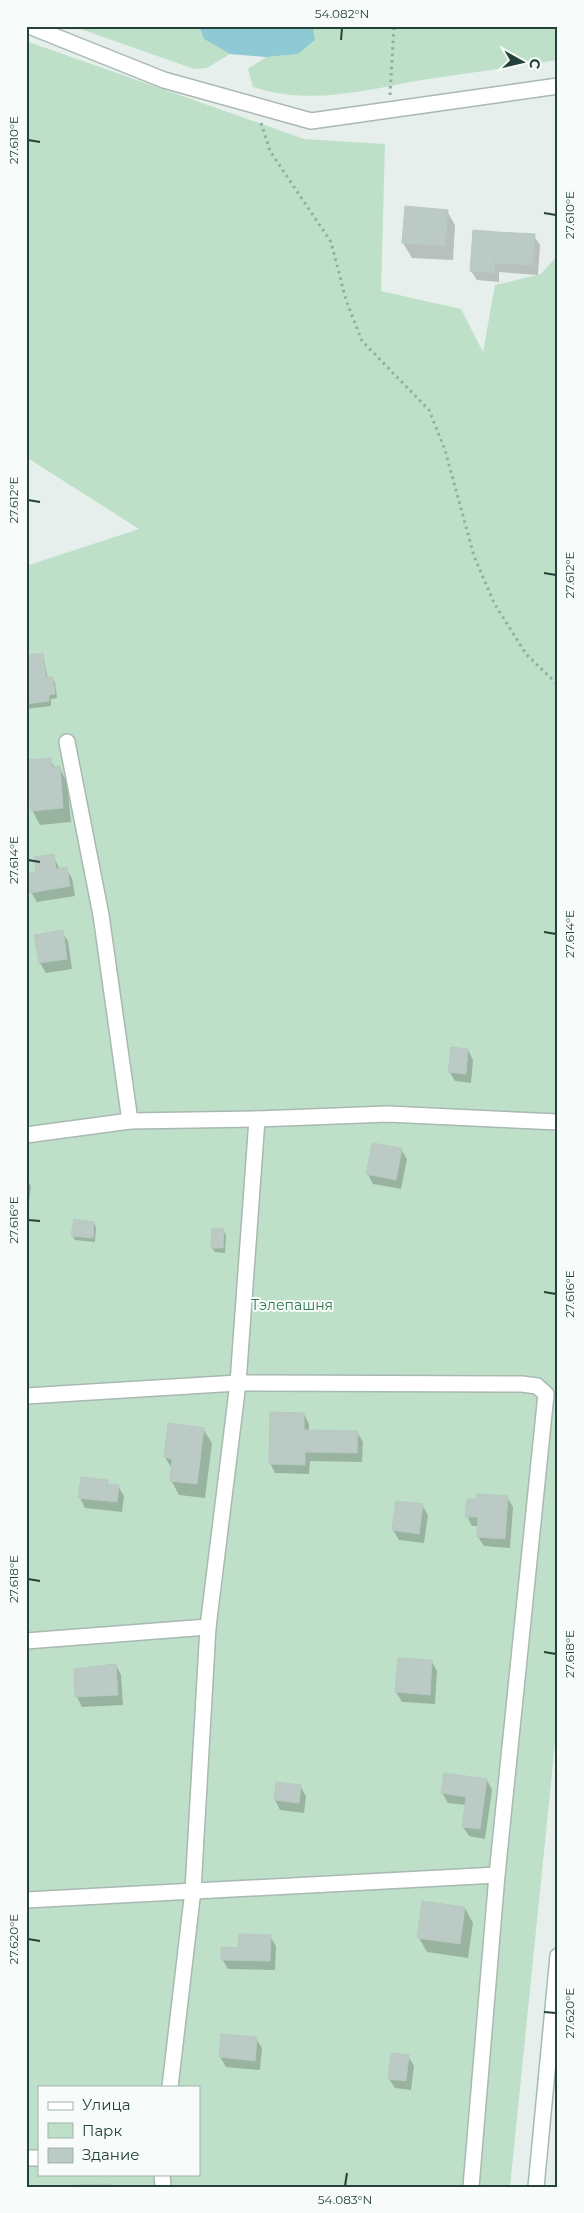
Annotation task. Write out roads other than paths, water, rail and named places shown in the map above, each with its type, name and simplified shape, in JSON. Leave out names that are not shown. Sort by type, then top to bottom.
[{"type":"street","points":[[28,26],[164,80],[311,121],[558,86]]},
{"type":"street","points":[[68,742],[101,915],[130,1121]]},
{"type":"street","points":[[26,1135],[130,1121],[257,1120],[388,1114],[558,1122]]},
{"type":"street","points":[[170,2086],[193,1890],[208,1627],[238,1383],[257,1120]]},
{"type":"street","points":[[26,1396],[238,1383],[522,1384],[537,1386],[546,1394],[497,1875],[471,2187]]},
{"type":"street","points":[[26,1641],[208,1627]]},
{"type":"street","points":[[26,1900],[497,1875]]},
{"type":"street","points":[[536,2187],[558,1956]]},
{"type":"water","points":[[199,26],[313,26],[315,40],[298,54],[266,57],[230,54],[204,39]]},
{"type":"park label","name":"Тэлепашня","points":[[292,1305]]}]
